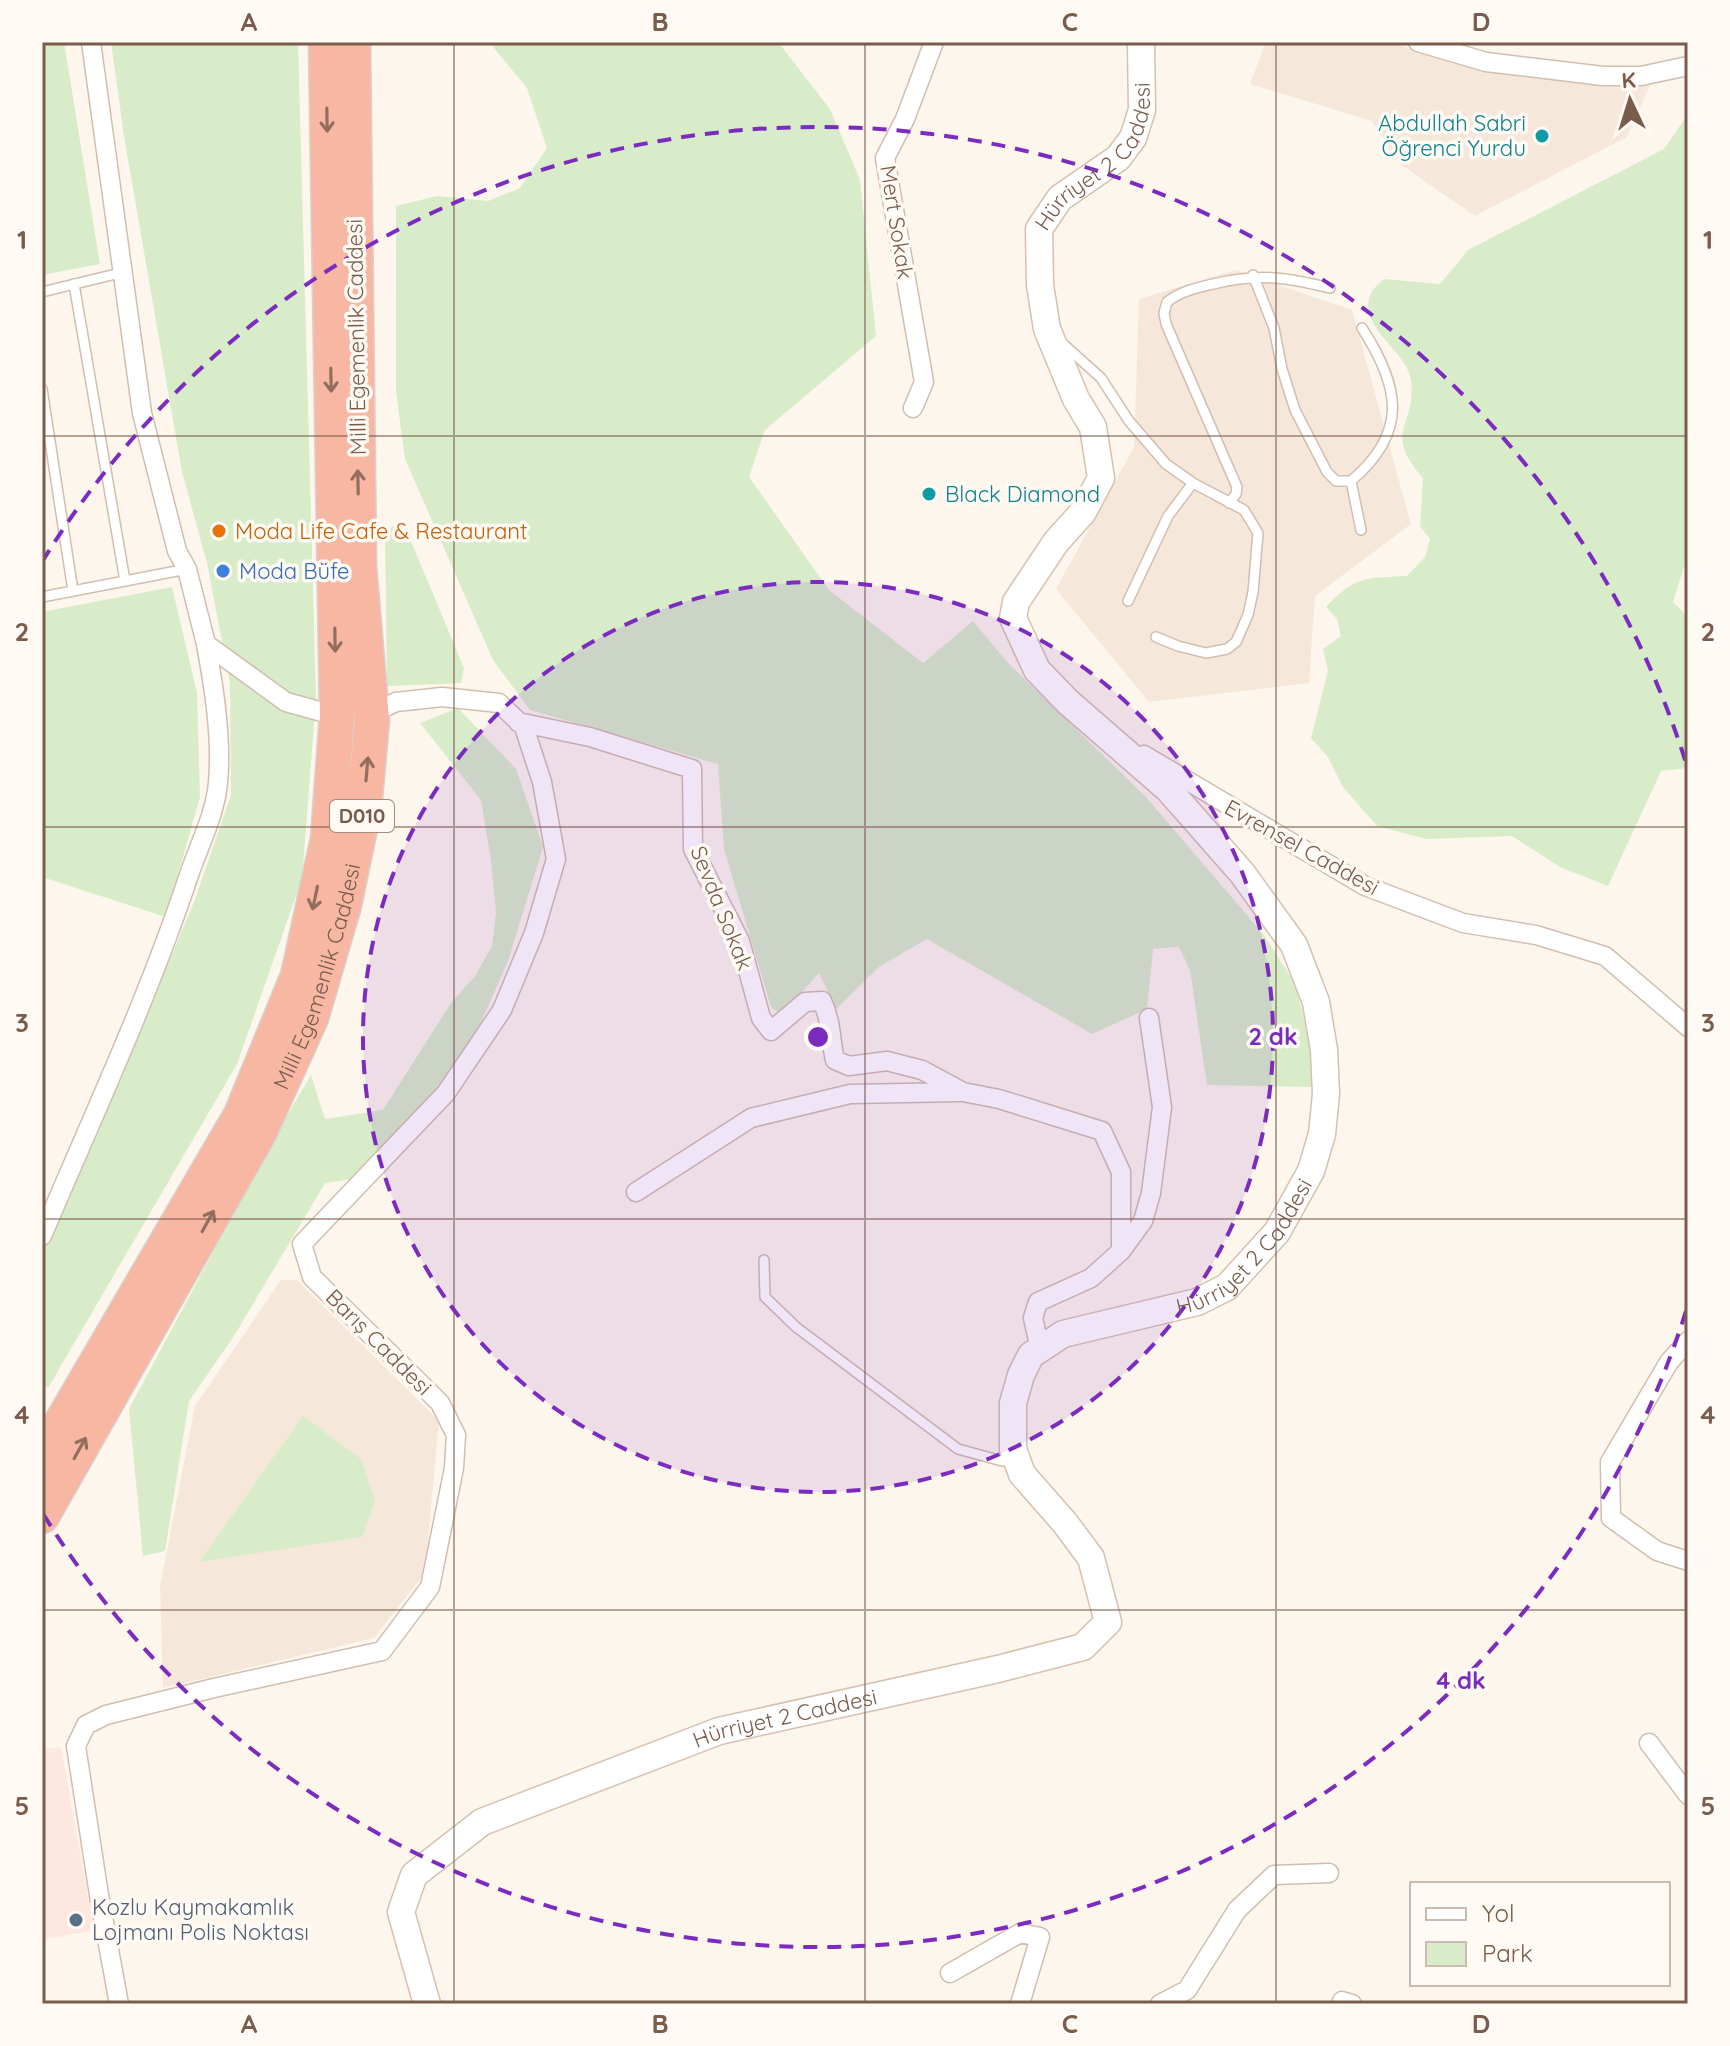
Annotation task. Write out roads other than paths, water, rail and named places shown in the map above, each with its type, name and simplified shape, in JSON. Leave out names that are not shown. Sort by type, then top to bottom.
[{"type":"highway","name":"Milli Egemenlik Caddesi","points":[[42,1456],[241,1115],[298,976],[328,839],[337,716],[326,42]]},
{"type":"highway","name":"Milli Egemenlik Caddesi","points":[[42,1516],[259,1133],[311,1018],[344,905],[364,809],[371,714],[359,566],[353,42]]},
{"type":"street","points":[[42,1236],[164,952],[212,810],[218,783],[215,691],[187,569],[177,551],[142,413],[91,42]]},
{"type":"street","name":"Mert Sokak","points":[[913,408],[924,382],[885,158],[905,119],[934,42]]},
{"type":"street","name":"Hürriyet 2 Caddesi","points":[[427,2004],[401,1912],[414,1875],[482,1822],[719,1731],[1083,1647],[1108,1622],[1091,1558],[1022,1474],[1016,1459],[1013,1449],[1013,1403],[1021,1375],[1031,1355],[1063,1334],[1197,1302],[1227,1287],[1277,1232],[1311,1171],[1322,1134],[1326,1094],[1324,1050],[1316,1002],[1294,945],[1242,873],[1168,789],[1068,702],[1037,670],[1013,618],[1016,602],[1056,542],[1083,512],[1101,478],[1093,427],[1076,399],[1047,329],[1040,285],[1039,229],[1060,198],[1118,158],[1133,138],[1142,110],[1141,42]]},
{"type":"street","points":[[1418,42],[1486,62],[1603,76],[1641,76],[1688,66]]},
{"type":"street","points":[[206,644],[286,702],[337,716]]},
{"type":"street","points":[[371,714],[396,702],[442,697],[499,703],[518,722]]},
{"type":"street","name":"Sevda Sokak","points":[[518,722],[590,737],[692,769],[693,849],[740,941],[761,1018],[771,1031],[805,1002],[822,1001],[830,1020],[835,1060],[849,1066],[887,1061],[922,1070],[963,1092],[999,1099],[1102,1131],[1121,1172],[1121,1251]]},
{"type":"street","name":"Barış Caddesi","points":[[119,2004],[76,1746],[86,1725],[106,1715],[214,1688],[382,1651],[430,1587],[454,1468],[456,1435],[440,1403],[312,1277],[302,1244],[446,1093],[502,1010],[534,933],[556,859],[542,782],[524,727],[518,722]]},
{"type":"street","name":"Evrensel Caddesi","points":[[1095,724],[1181,779],[1365,886],[1463,923],[1536,935],[1605,956],[1688,1027]]},
{"type":"street","points":[[1040,1349],[1033,1318],[1038,1302],[1091,1278],[1121,1251],[1143,1221],[1151,1193],[1162,1107],[1149,1018]]},
{"type":"street","points":[[636,1192],[751,1118],[850,1094],[963,1092]]},
{"type":"street","points":[[1688,1341],[1669,1362],[1610,1462],[1611,1518],[1657,1551],[1688,1561]]},
{"type":"street","points":[[1649,1743],[1688,1795]]},
{"type":"street","points":[[1160,2004],[1187,1990],[1237,1910],[1274,1875],[1329,1873]]},
{"type":"street","points":[[950,1973],[1020,1933],[1040,1937],[1020,2004]]},
{"type":"lane","points":[[42,292],[124,272]]},
{"type":"lane","points":[[1253,275],[1274,328],[1282,369],[1295,410],[1327,472],[1336,481],[1351,481]]},
{"type":"lane","points":[[1229,503],[1237,487],[1180,358],[1164,313],[1167,302],[1178,294],[1253,275],[1286,277],[1330,288]]},
{"type":"lane","points":[[74,284],[125,581]]},
{"type":"lane","points":[[1351,481],[1384,440],[1393,417],[1388,383],[1362,328]]},
{"type":"lane","points":[[1047,329],[1101,378],[1129,421],[1166,464],[1193,483],[1244,510],[1258,533],[1253,592],[1248,615],[1236,642],[1227,649],[1206,653],[1156,637]]},
{"type":"lane","points":[[42,389],[73,591]]},
{"type":"lane","points":[[1351,481],[1361,530]]},
{"type":"lane","points":[[1128,601],[1168,516],[1193,483]]},
{"type":"lane","points":[[42,597],[187,569]]},
{"type":"lane","points":[[764,1260],[765,1297],[796,1327],[958,1449],[1002,1461],[1016,1459]]},
{"type":"place","name":"Abdullah Sabri Öğrenci Yurdu","points":[[1542,136]]},
{"type":"place","name":"Black Diamond","points":[[929,494]]},
{"type":"place","name":"Moda Life Cafe & Restaurant","points":[[219,531]]},
{"type":"place","name":"Moda Büfe","points":[[223,571]]},
{"type":"place","name":"Kozlu Kaymakamlık Lojmanı Polis Noktası","points":[[76,1920]]}]
